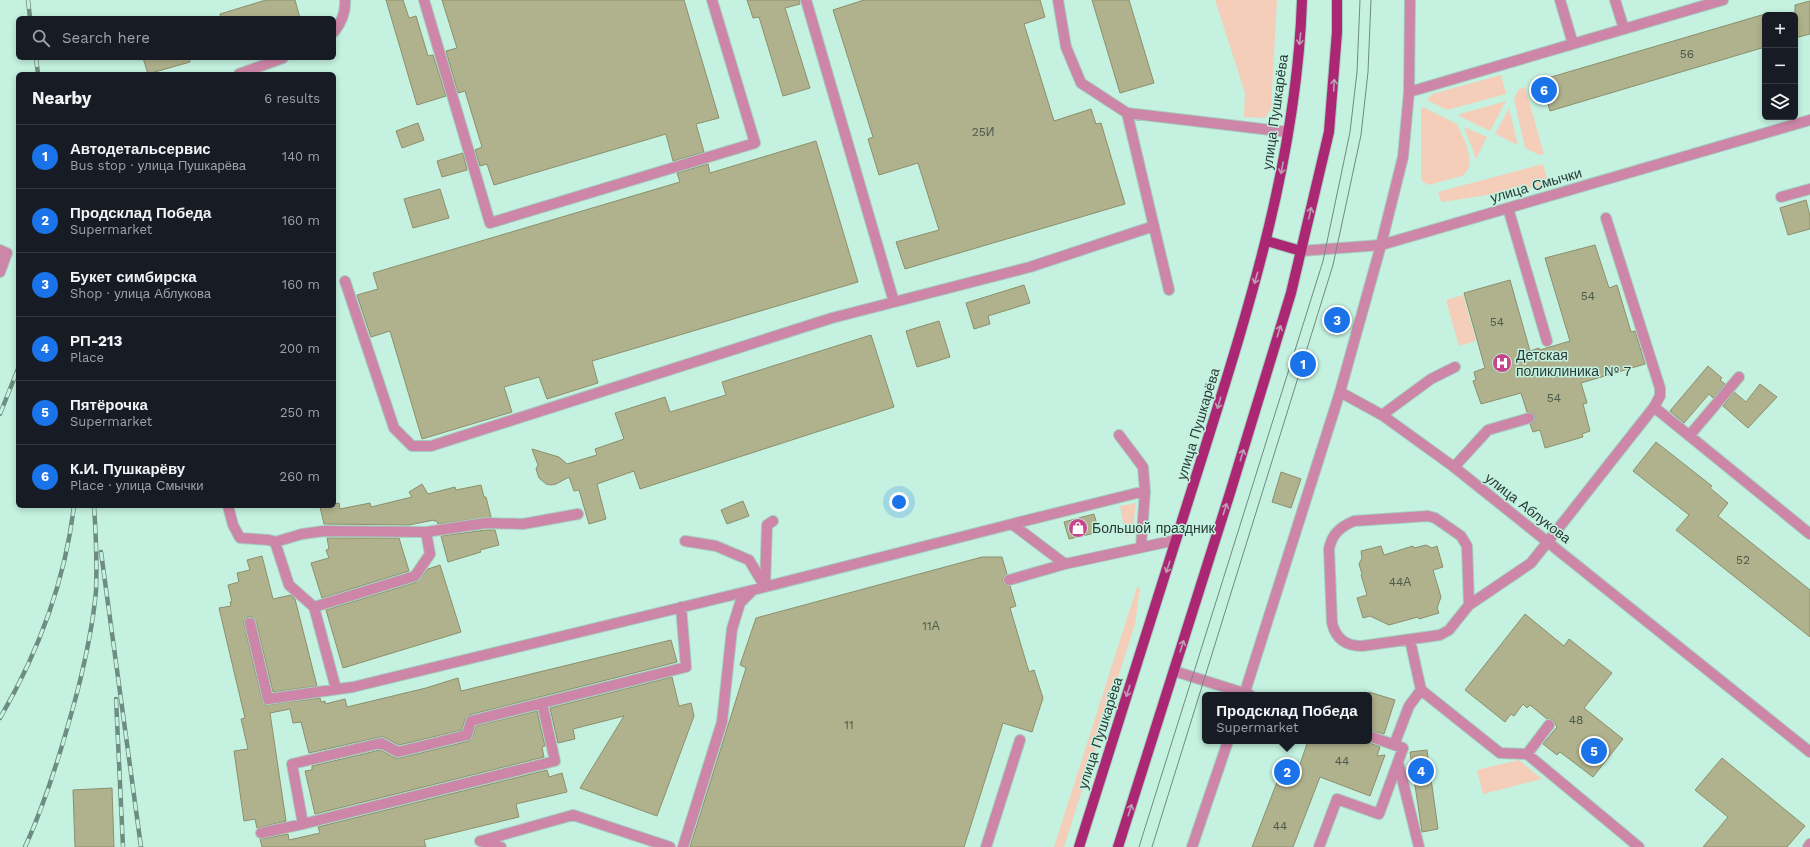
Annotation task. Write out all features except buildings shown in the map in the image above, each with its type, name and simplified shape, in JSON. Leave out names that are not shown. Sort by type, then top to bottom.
[{"type":"main road","name":"улица Пушкарёва","points":[[1079,847],[1236,349],[1267,241],[1288,132],[1301,35],[1302,0]]},
{"type":"main road","points":[[1118,847],[1291,293],[1330,132],[1337,0]]},
{"type":"main road","name":"улица Смычки","points":[[1267,241],[1301,251]]},
{"type":"street","points":[[336,30],[339,26],[346,8],[345,0]]},
{"type":"street","points":[[424,0],[490,223],[755,143],[712,0]]},
{"type":"street","points":[[806,0],[894,302]]},
{"type":"street","points":[[1058,0],[1066,47],[1081,84],[1127,113],[1288,132]]},
{"type":"street","points":[[1247,692],[1340,392],[1381,246],[1403,157],[1409,92],[1410,0]]},
{"type":"street","points":[[1560,0],[1573,44]]},
{"type":"street","points":[[1615,0],[1624,29]]},
{"type":"street","points":[[1409,92],[1723,0]]},
{"type":"street","points":[[244,72],[278,60]]},
{"type":"street","points":[[1127,113],[1169,290]]},
{"type":"street","name":"улица Смычки","points":[[1301,251],[1381,246],[1810,120]]},
{"type":"street","points":[[1781,197],[1810,189]]},
{"type":"street","points":[[1508,208],[1547,341]]},
{"type":"street","points":[[1469,605],[1467,546],[1460,536],[1435,518],[1421,516],[1361,520],[1343,526],[1336,532],[1331,540],[1329,549],[1332,623],[1334,631],[1342,641],[1355,646],[1410,640],[1443,634],[1449,630],[1469,605],[1531,562],[1654,407],[1660,396],[1660,388],[1606,218]]},
{"type":"street","points":[[345,281],[394,428],[412,446],[430,446],[832,318],[1030,267],[1154,226]]},
{"type":"street","points":[[0,250],[7,253],[0,272]]},
{"type":"street","points":[[1382,415],[1431,379],[1455,367]]},
{"type":"street","points":[[1689,436],[1739,377]]},
{"type":"street","name":"улица Аблукова","points":[[1340,392],[1382,415],[1454,467],[1810,752]]},
{"type":"street","points":[[1654,407],[1810,534]]},
{"type":"street","points":[[1454,467],[1488,430],[1529,418]]},
{"type":"street","points":[[1119,435],[1143,467],[1145,491],[1141,547]]},
{"type":"street","points":[[250,623],[268,699],[336,690],[361,686],[753,590],[1145,491]]},
{"type":"street","points":[[229,508],[233,525],[240,538],[269,540],[275,542],[302,534],[324,530],[426,532],[486,523],[523,524],[578,514]]},
{"type":"street","points":[[765,587],[767,525],[773,521]]},
{"type":"street","points":[[1012,524],[1065,564]]},
{"type":"street","points":[[314,607],[415,576],[430,554],[426,532]]},
{"type":"street","points":[[1008,580],[1065,564],[1176,540]]},
{"type":"street","points":[[685,541],[716,546],[749,560],[765,587]]},
{"type":"street","points":[[275,542],[289,585],[314,607],[336,690]]},
{"type":"street","points":[[683,847],[722,722],[732,629],[740,603],[753,590]]},
{"type":"street","points":[[303,824],[292,764],[381,743],[398,752],[467,734],[471,721],[686,667],[681,607]]},
{"type":"street","points":[[1410,640],[1421,690],[1500,753],[1526,754],[1640,847]]},
{"type":"street","points":[[1174,671],[1240,692]]},
{"type":"street","points":[[1394,745],[1409,706],[1421,690]]},
{"type":"street","points":[[261,833],[303,824],[555,761],[542,704]]},
{"type":"street","points":[[1526,754],[1549,725]]},
{"type":"street","points":[[1319,847],[1338,799],[1379,814],[1403,748],[1372,737]]},
{"type":"street","points":[[986,847],[1020,740]]},
{"type":"street","points":[[1192,847],[1227,744]]},
{"type":"street","points":[[1398,762],[1419,847]]},
{"type":"street","points":[[479,844],[573,815],[670,847]]},
{"type":"street","points":[[479,844],[501,847]]},
{"type":"shaded area","points":[[1215,0],[1277,0],[1271,109],[1265,118],[1244,117],[1245,93]]},
{"type":"shaded area","points":[[1501,75],[1506,94],[1447,110],[1427,100],[1432,94]]},
{"type":"shaded area","points":[[1525,87],[1544,154],[1539,155],[1525,148],[1514,99],[1519,89]]},
{"type":"shaded area","points":[[1506,101],[1490,131],[1459,116],[1460,114]]},
{"type":"shaded area","points":[[1423,107],[1457,124],[1466,144],[1469,158],[1467,171],[1462,176],[1428,185],[1421,180],[1421,109]]},
{"type":"shaded area","points":[[1509,108],[1518,145],[1495,134]]},
{"type":"shaded area","points":[[1464,127],[1487,137],[1476,159]]},
{"type":"shaded area","points":[[1543,164],[1549,185],[1443,202],[1441,201],[1438,192]]},
{"type":"shaded area","points":[[1463,295],[1476,341],[1459,346],[1446,300]]},
{"type":"shaded area","points":[[1136,503],[1133,528],[1126,538],[1120,506]]},
{"type":"shaded area","points":[[1137,587],[1140,588],[1135,624],[1064,847],[1054,847]]},
{"type":"shaded area","points":[[1519,760],[1542,779],[1483,794],[1477,770]]},
{"type":"tram line","points":[[1139,847],[1323,261],[1350,132],[1357,72],[1360,0]]},
{"type":"tram line","points":[[1152,847],[1333,265],[1361,135],[1368,72],[1371,0]]},
{"type":"railway","points":[[28,0],[30,16]]},
{"type":"railway","points":[[36,60],[38,72]]},
{"type":"railway","points":[[0,414],[16,374]]},
{"type":"railway","points":[[0,718],[26,668],[48,616],[64,562],[74,508]]},
{"type":"railway","points":[[25,847],[41,809],[55,769],[73,709],[86,653],[96,591],[94,508]]},
{"type":"railway","points":[[101,552],[141,847]]},
{"type":"railway","points":[[116,699],[123,847]]},
{"type":"place","name":"К.И. Пушкарёву","points":[[1544,90]]},
{"type":"place","name":"Букет симбирска","points":[[1337,320]]},
{"type":"place","name":"Детская поликлиника № 7","points":[[1502,363]]},
{"type":"place","name":"Автодетальсервис","points":[[1303,364]]},
{"type":"place","name":"Большой праздник","points":[[1078,528]]},
{"type":"place","name":"Пятёрочка","points":[[1594,751]]},
{"type":"place","name":"РП-213","points":[[1421,771]]},
{"type":"place","name":"Продсклад Победа","points":[[1287,772]]}]
